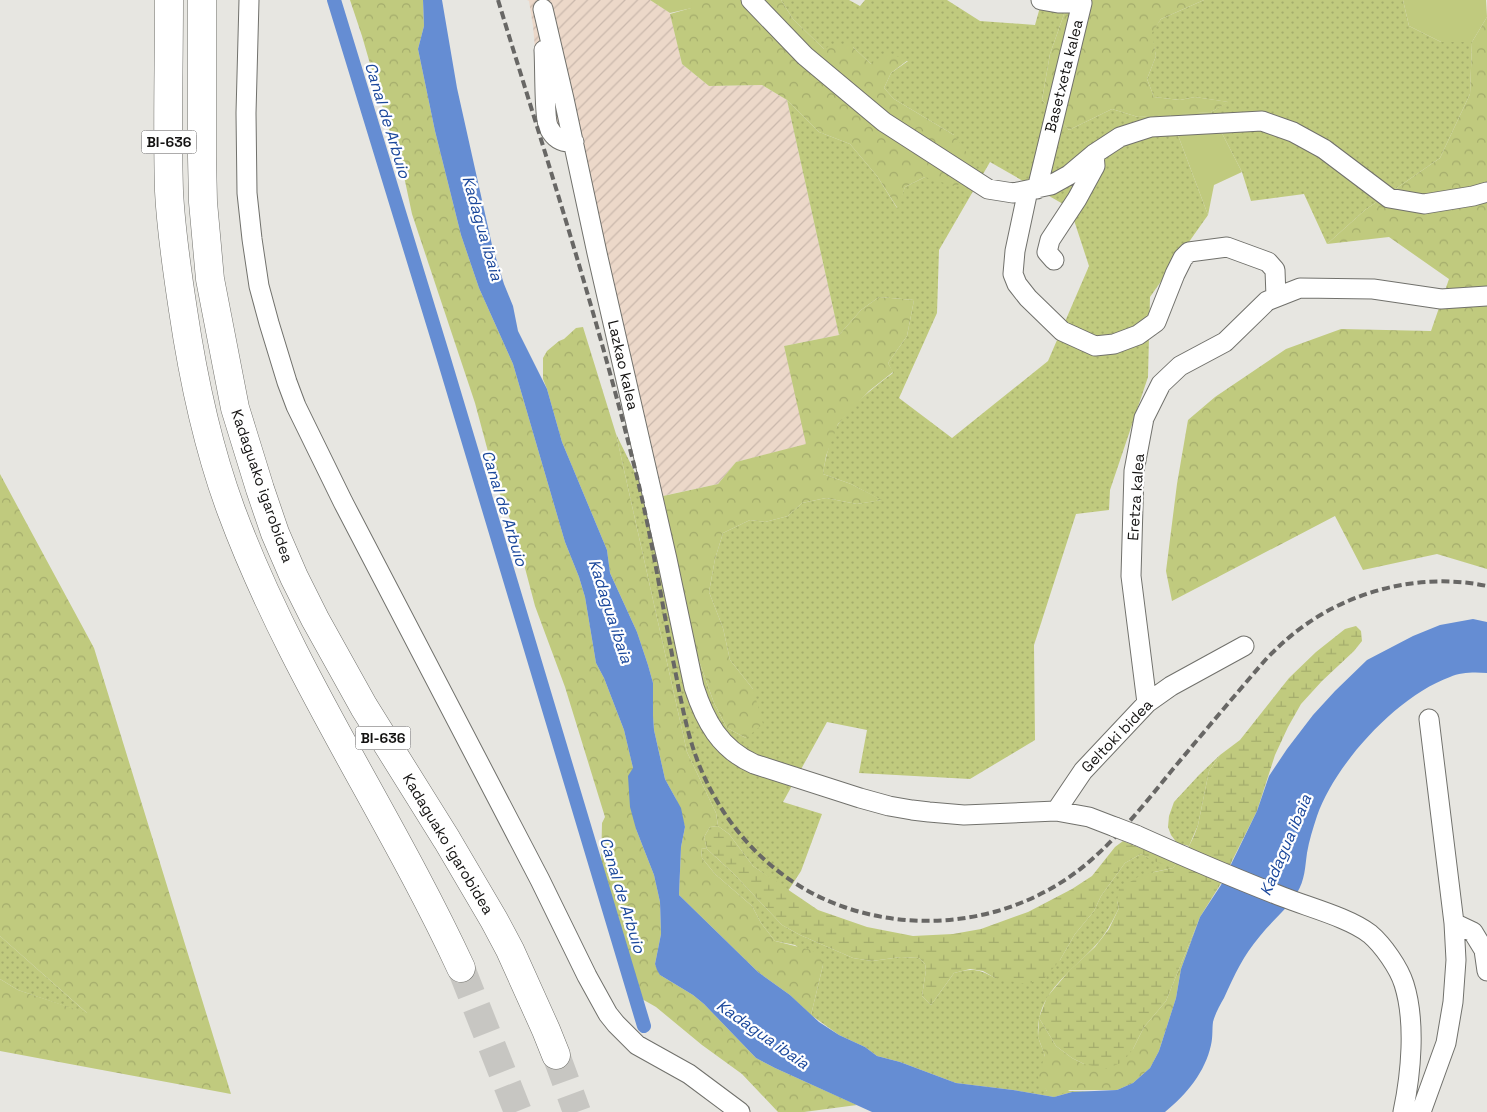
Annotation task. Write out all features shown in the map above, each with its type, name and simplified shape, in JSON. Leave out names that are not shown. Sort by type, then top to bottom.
[{"type":"highway","name":"BI-636","points":[[169,0],[169,193],[179,283],[192,368],[211,448],[230,508],[285,637],[394,836],[461,968]]},
{"type":"highway","name":"Kadaguako igarobidea","points":[[202,0],[203,202],[210,280],[235,408],[275,534],[310,611],[369,715],[447,840],[494,920],[510,950],[556,1055]]},
{"type":"street","points":[[249,0],[246,113],[247,193],[252,239],[259,286],[280,360],[296,406],[343,502],[608,1014],[637,1045],[689,1074],[740,1112]]},
{"type":"street","points":[[750,0],[805,56],[884,122],[988,189],[1013,193],[1051,185],[1069,175],[1094,154],[1120,137],[1151,128],[1262,121],[1293,132],[1324,149],[1389,198],[1424,204],[1487,192]]},
{"type":"street","name":"Basetxeta kalea","points":[[1041,0],[1058,3],[1082,3],[1016,251],[1013,274],[1017,284],[1028,298],[1062,331],[1095,346],[1114,344],[1138,335],[1156,322],[1175,274],[1183,258],[1189,252],[1227,247],[1268,262],[1275,270],[1276,298]]},
{"type":"street","points":[[542,5],[548,126],[558,139],[574,142]]},
{"type":"street","name":"Lazkao kalea","points":[[542,5],[694,687],[708,722],[717,736],[744,760],[794,778],[889,806],[929,812],[981,814],[1056,811],[1089,817],[1301,905],[1348,922],[1370,934],[1390,957],[1404,983],[1410,1012],[1411,1054],[1403,1112]]},
{"type":"street","points":[[1054,260],[1047,252],[1050,240],[1095,166],[1094,154]]},
{"type":"street","name":"Eretza kalea","points":[[1147,702],[1131,576],[1134,471],[1144,418],[1161,384],[1180,366],[1225,342],[1267,302],[1300,288],[1373,289],[1441,299],[1487,296]]},
{"type":"street","name":"Geltoki bidea","points":[[1056,811],[1083,771],[1147,702],[1171,686],[1244,646]]},
{"type":"street","points":[[1420,1112],[1446,1043],[1453,1002],[1456,960],[1454,923],[1429,719]]},
{"type":"street","points":[[1454,923],[1473,932],[1484,950],[1487,971]]},
{"type":"shaded area","points":[[527,0],[650,0],[670,13],[682,64],[709,86],[762,85],[787,100],[839,335],[784,346],[807,444],[736,462],[718,484],[648,499],[566,145],[552,140],[536,59],[529,1]]},
{"type":"green space","points":[[350,0],[423,0],[424,26],[418,49],[435,131],[461,235],[479,288],[513,364],[565,542],[585,597],[596,663],[604,678],[624,730],[633,768],[636,829],[654,875],[660,902],[661,934],[655,964],[660,975],[704,1004],[756,1058],[857,1105],[804,1112],[778,1112],[742,1074],[702,1045],[656,1007],[642,999],[601,867],[602,823],[605,817],[565,687],[535,606],[516,534],[498,489],[475,403],[412,214],[405,181]]},
{"type":"green space","points":[[650,0],[691,0],[692,8],[670,13]]},
{"type":"green space","points":[[691,0],[781,0],[793,19],[824,49],[836,43],[853,47],[871,64],[887,53],[908,60],[891,73],[884,88],[894,99],[954,135],[972,160],[957,187],[925,177],[905,187],[898,209],[877,176],[850,144],[819,132],[787,100],[762,85],[709,86],[682,64],[670,14],[691,8]]},
{"type":"green space","points":[[781,0],[849,0],[860,6],[865,0],[947,0],[980,21],[1035,25],[1042,0],[1069,0],[1050,54],[1042,100],[1069,130],[1112,109],[1138,117],[1170,114],[1208,215],[1150,297],[1148,377],[1110,490],[1109,510],[1076,514],[1034,645],[1035,740],[970,779],[859,773],[867,730],[827,722],[783,802],[822,814],[801,871],[788,891],[753,866],[729,834],[718,826],[716,813],[687,752],[616,434],[648,499],[663,496],[697,655],[714,703],[727,728],[746,738],[753,689],[730,660],[723,628],[709,592],[715,559],[723,533],[750,520],[765,522],[788,516],[802,503],[826,498],[857,504],[881,500],[851,484],[823,474],[831,440],[839,423],[864,396],[893,373],[888,363],[907,336],[914,300],[879,297],[861,310],[839,335],[787,100],[819,132],[850,144],[877,176],[897,208],[905,187],[925,177],[954,135],[894,99],[884,88],[891,73],[908,61],[871,64],[853,47],[824,49],[793,19]],"holes":[[[990,162],[1070,208],[1089,266],[1048,361],[952,438],[899,398],[937,313],[939,250]]]},
{"type":"green space","points":[[1069,0],[1204,0],[1161,19],[1152,33],[1156,56],[1147,79],[1154,97],[1180,100],[1195,97],[1229,102],[1211,112],[1138,117],[1112,109],[1069,130],[1042,100],[1050,54]]},
{"type":"green space","points":[[1204,0],[1403,0],[1409,26],[1441,42],[1472,42],[1470,94],[1440,158],[1365,210],[1327,244],[1304,194],[1251,201],[1242,172],[1211,112],[1228,102],[1195,97],[1180,100],[1154,97],[1147,79],[1156,56],[1151,33],[1161,19]]},
{"type":"green space","points":[[1403,0],[1486,0],[1487,17],[1472,42],[1441,42],[1409,26]]},
{"type":"green space","points":[[1487,17],[1487,569],[1437,554],[1363,570],[1335,516],[1172,601],[1166,571],[1177,484],[1188,420],[1215,397],[1286,349],[1341,329],[1431,331],[1449,279],[1389,237],[1327,244],[1365,210],[1440,158],[1470,94],[1472,42]]},
{"type":"green space","points":[[1211,112],[1242,172],[1214,185],[1208,215],[1170,114]]},
{"type":"green space","points":[[879,297],[914,300],[907,336],[888,363],[893,372],[869,391],[838,424],[826,456],[823,474],[851,484],[882,500],[857,504],[826,498],[802,503],[788,516],[765,522],[750,520],[723,533],[715,559],[709,592],[723,628],[730,660],[753,689],[763,724],[746,738],[727,728],[714,703],[697,655],[663,496],[718,484],[736,462],[806,444],[784,346],[839,335],[861,310]]},
{"type":"green space","points":[[583,327],[616,434],[687,752],[716,813],[718,826],[710,827],[704,837],[707,849],[701,848],[702,858],[715,874],[752,906],[761,923],[775,941],[811,950],[820,956],[823,965],[811,1015],[790,995],[758,972],[679,895],[681,847],[685,827],[676,799],[665,779],[654,730],[653,683],[637,632],[610,573],[607,550],[562,442],[543,379],[543,358],[547,351],[576,328]]},
{"type":"green space","points":[[0,474],[94,648],[231,1094],[0,1051],[0,979],[18,990],[87,1013],[0,936]]},
{"type":"green space","points":[[1356,626],[1361,631],[1362,641],[1301,704],[1288,727],[1275,755],[1257,811],[1220,885],[1200,917],[1166,1001],[1144,1027],[1133,1049],[1123,1062],[1106,1069],[1084,1064],[1056,1046],[1039,1018],[1047,997],[1070,970],[1095,947],[1109,929],[1119,908],[1117,901],[1119,889],[1141,875],[1173,868],[1176,864],[1162,864],[1141,854],[1125,863],[1101,896],[1094,911],[1075,934],[1060,960],[1045,978],[1026,984],[995,978],[983,971],[970,969],[954,973],[931,1005],[922,996],[926,970],[925,964],[919,958],[901,957],[872,961],[853,958],[800,935],[782,925],[734,874],[707,849],[704,837],[710,827],[718,826],[729,834],[753,866],[818,910],[867,927],[913,936],[953,934],[981,929],[1028,912],[1072,889],[1092,876],[1115,847],[1123,841],[1177,863],[1194,836],[1209,771],[1220,755],[1240,740],[1289,678],[1316,652],[1345,629]]},
{"type":"green space","points":[[1220,755],[1209,771],[1198,825],[1189,846],[1177,843],[1168,827],[1169,816],[1174,802]]},
{"type":"green space","points":[[701,848],[707,849],[734,874],[782,925],[800,935],[853,958],[872,961],[901,957],[919,958],[925,964],[926,970],[922,996],[931,1005],[954,973],[975,970],[995,978],[1060,960],[1075,934],[1094,911],[1101,896],[1125,863],[1141,854],[1149,858],[1177,863],[1173,868],[1154,872],[1117,901],[1119,908],[1102,938],[1048,996],[1042,1008],[1038,1035],[1045,1057],[1044,1079],[1047,1091],[1101,1091],[1072,1092],[1054,1097],[956,1083],[900,1062],[877,1056],[865,1047],[839,1035],[811,1015],[823,965],[795,945],[775,941],[761,923],[752,906],[715,874],[702,858]]},
{"type":"green space","points":[[1200,917],[1181,969],[1176,998],[1159,1051],[1150,1068],[1133,1083],[1117,1090],[1070,1090],[1054,1097],[1039,1081],[1038,1075],[1045,1056],[1038,1037],[1039,1018],[1056,1046],[1084,1064],[1133,1049],[1144,1027],[1166,1001]]},
{"type":"green space","points":[[0,936],[88,1014],[18,990],[0,979]]},
{"type":"water","name":"Kadagua ibaia","points":[[423,0],[442,0],[457,88],[492,245],[513,306],[518,331],[547,389],[562,442],[607,550],[610,573],[637,632],[648,665],[653,683],[654,730],[665,779],[681,808],[685,827],[681,847],[679,895],[758,972],[790,995],[819,1022],[839,1035],[865,1047],[877,1056],[900,1062],[956,1083],[1054,1097],[1072,1092],[1117,1090],[1133,1083],[1150,1068],[1159,1051],[1176,998],[1181,969],[1200,917],[1221,885],[1257,811],[1269,776],[1313,715],[1367,660],[1413,636],[1440,625],[1473,619],[1487,622],[1487,673],[1478,672],[1454,675],[1430,686],[1409,699],[1370,734],[1338,775],[1317,816],[1300,888],[1289,904],[1254,943],[1244,958],[1215,1016],[1211,1045],[1200,1073],[1181,1098],[1165,1112],[872,1112],[756,1058],[704,1004],[660,975],[655,964],[661,934],[660,902],[654,875],[636,829],[630,807],[628,776],[633,768],[624,730],[604,678],[596,663],[585,597],[565,542],[513,364],[479,288],[461,235],[435,131],[418,49],[424,26]]},
{"type":"waterway","name":"Canal de Arbuio","points":[[334,0],[644,1026]]},
{"type":"tunnel","points":[[461,968],[518,1112]]},
{"type":"tunnel","points":[[556,1055],[577,1112]]},
{"type":"railway","points":[[498,0],[570,236],[621,413],[642,497],[680,696],[693,749],[703,774],[727,817],[760,855],[799,886],[844,907],[876,916],[908,920],[941,920],[973,917],[1005,909],[1035,897],[1064,881],[1090,861],[1112,840],[1267,658],[1308,623],[1349,601],[1371,592],[1394,586],[1440,581],[1464,582],[1487,586]]}]
